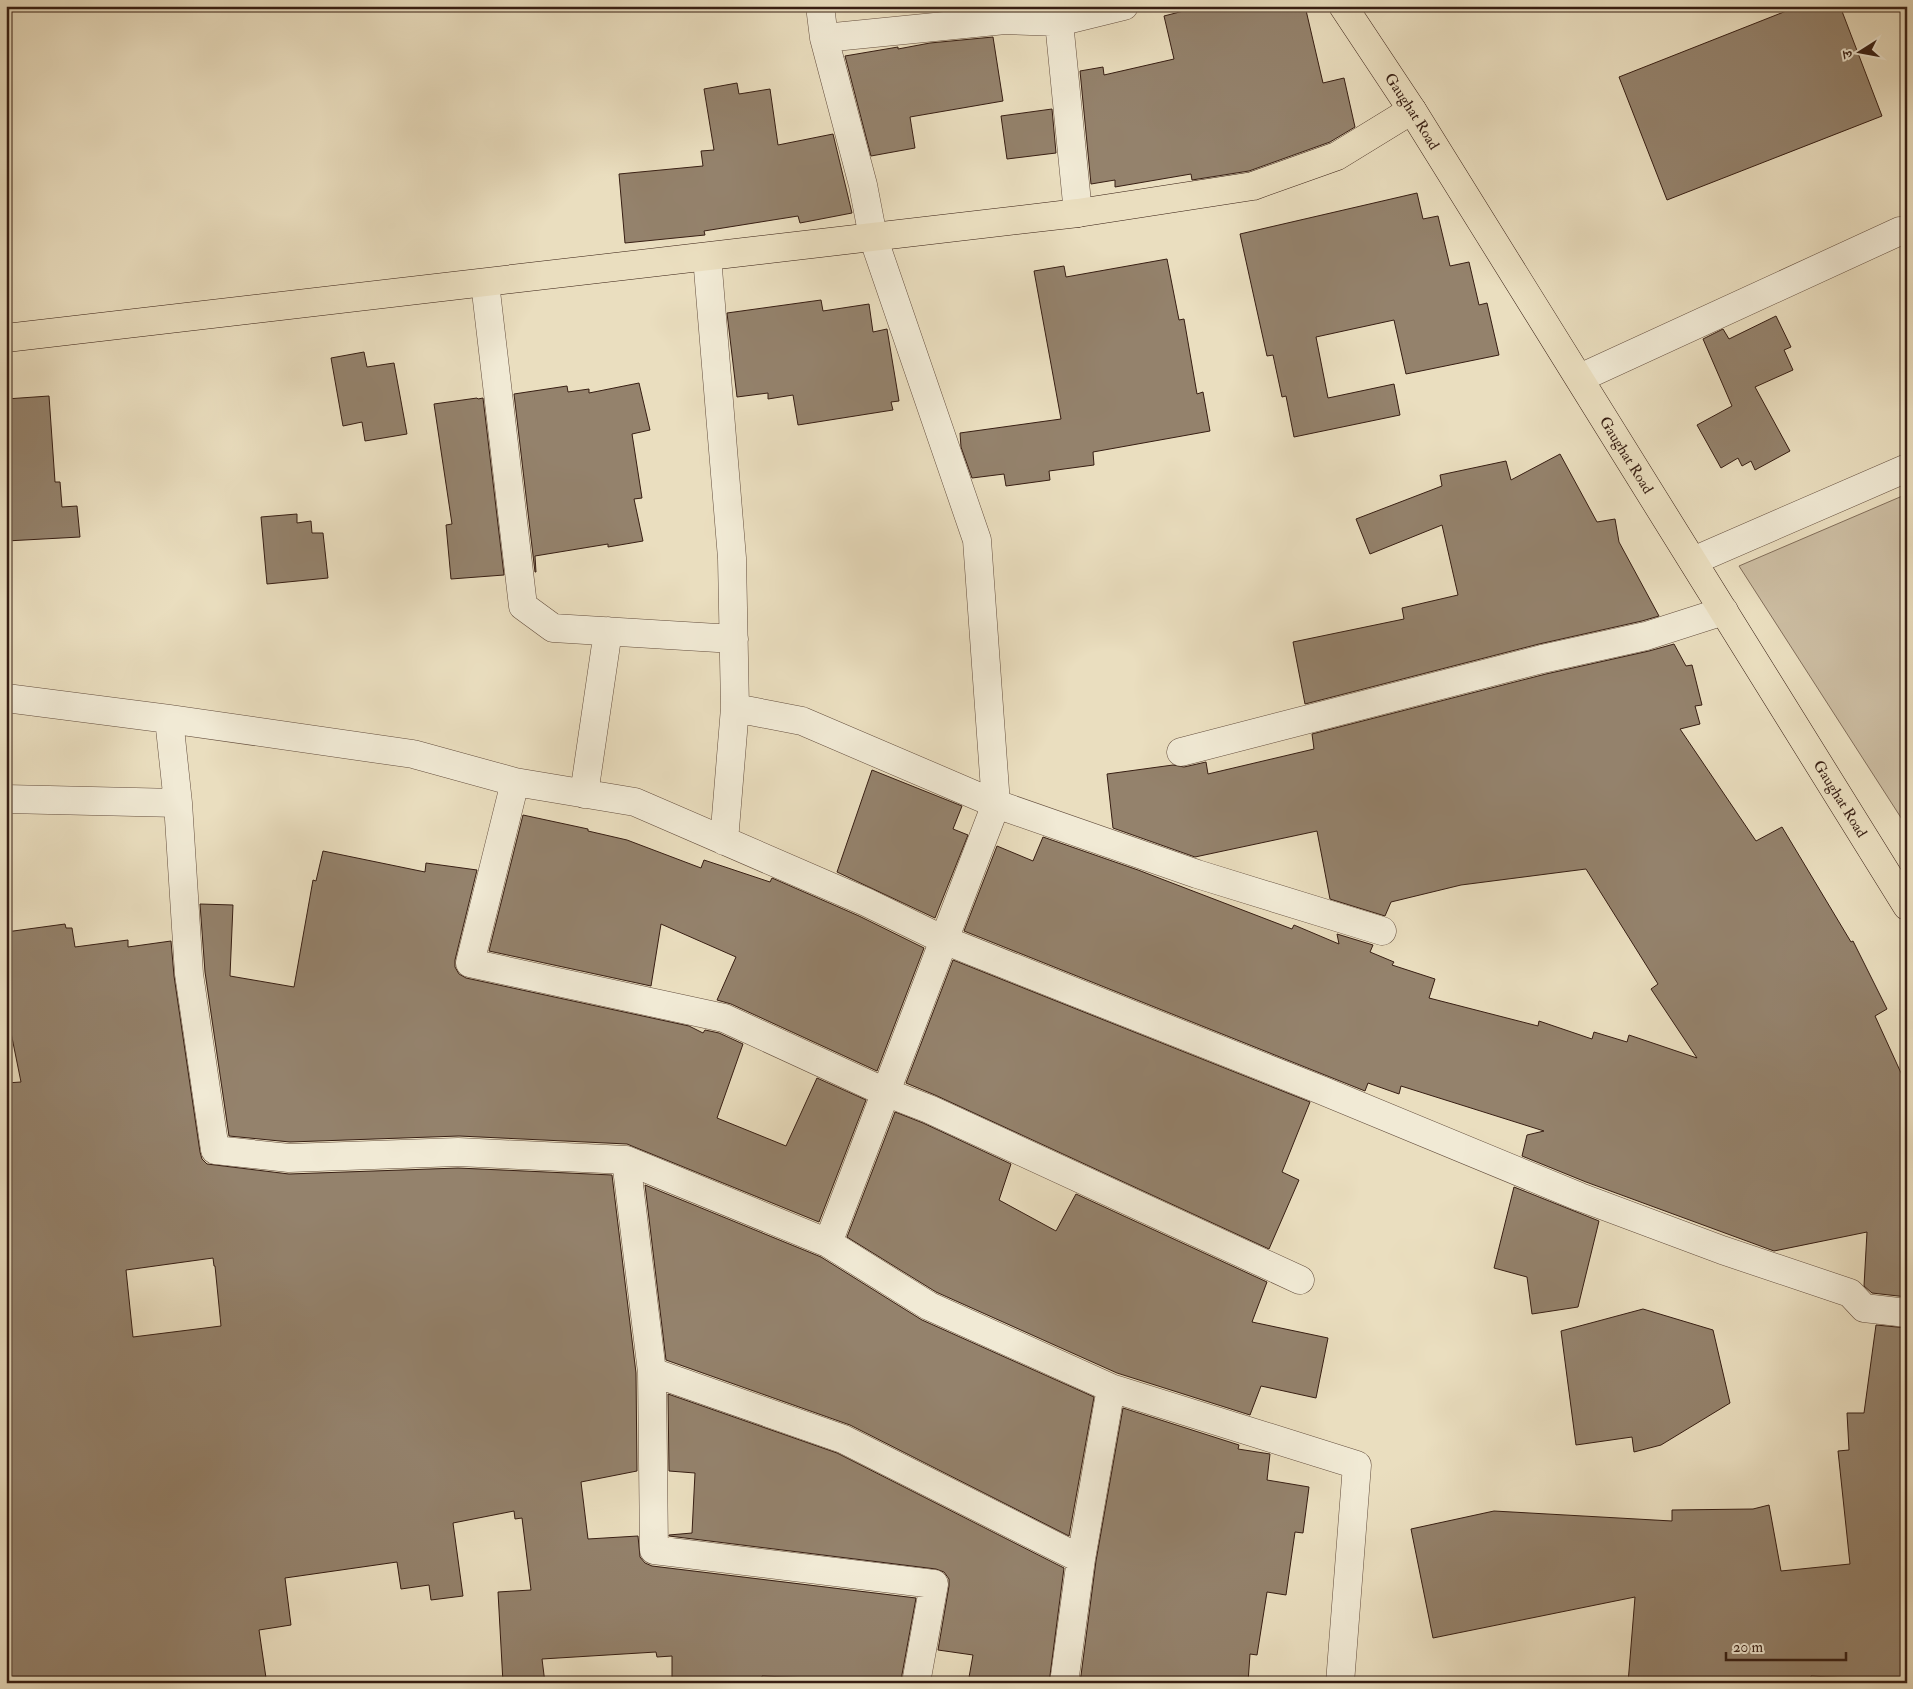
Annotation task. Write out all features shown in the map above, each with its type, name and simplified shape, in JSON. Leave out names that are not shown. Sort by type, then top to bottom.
[{"type":"main road","name":"Gaughat Road","points":[[1343,6],[1412,110],[1580,378],[1907,906]]},
{"type":"main road","points":[[6,338],[1078,213],[1253,186],[1337,156],[1412,110]]},
{"type":"street","points":[[820,6],[824,38],[863,185],[873,237],[977,540],[996,804],[828,1243]]},
{"type":"street","points":[[824,38],[1124,6]]},
{"type":"street","points":[[1059,14],[1078,213]]},
{"type":"street","points":[[1580,378],[1900,231]]},
{"type":"street","points":[[707,257],[732,558],[735,708],[724,841]]},
{"type":"street","points":[[485,283],[523,606],[553,628],[734,639]]},
{"type":"street","points":[[1693,561],[1907,468]]},
{"type":"street","points":[[1181,752],[1542,659],[1646,636],[1724,611]]},
{"type":"street","points":[[584,794],[608,632]]},
{"type":"street","points":[[6,698],[413,754],[515,782],[635,802],[866,902],[944,940],[1321,1090],[1580,1197],[1722,1250],[1850,1293],[1864,1308],[1907,1313]]},
{"type":"street","points":[[735,708],[802,721],[996,804],[1197,874],[1382,931]]},
{"type":"street","points":[[169,719],[178,804],[189,974],[215,1150],[289,1158],[458,1152],[626,1160],[828,1243],[929,1306],[1111,1388],[1358,1465],[1340,1683]]},
{"type":"street","points":[[515,782],[470,963],[724,1018],[885,1092],[928,1109],[1300,1280]]},
{"type":"street","points":[[6,799],[178,804]]},
{"type":"street","points":[[626,1160],[652,1372],[654,1550],[934,1584],[916,1683]]},
{"type":"street","points":[[652,1372],[843,1440],[1081,1559]]},
{"type":"street","points":[[1064,1683],[1081,1559],[1111,1388]]},
{"type":"shaded area","points":[[1907,494],[1907,827],[1739,566]]},
{"type":"building","points":[[1203,6],[1305,6],[1323,83],[1344,78],[1355,127],[1330,142],[1249,171],[1192,180],[1191,174],[1115,187],[1115,180],[1091,184],[1080,71],[1103,67],[1104,75],[1174,59],[1164,16]]},
{"type":"building","points":[[1799,6],[1840,6],[1882,116],[1667,200],[1619,77]]},
{"type":"building","points":[[993,37],[1003,101],[910,117],[915,148],[871,156],[845,56],[898,47],[898,49],[930,43]]},
{"type":"building","points":[[737,83],[739,94],[770,89],[778,145],[833,134],[852,213],[800,223],[798,216],[704,231],[705,235],[625,243],[619,174],[703,166],[701,151],[714,150],[704,89]]},
{"type":"building","points":[[1052,109],[1056,153],[1007,159],[1001,116]]},
{"type":"building","points":[[1417,193],[1423,219],[1438,216],[1450,266],[1469,262],[1479,305],[1487,303],[1499,355],[1406,374],[1394,320],[1316,337],[1328,398],[1394,384],[1400,415],[1294,437],[1286,396],[1282,397],[1273,355],[1267,356],[1240,234]]},
{"type":"building","points":[[1167,259],[1179,320],[1184,319],[1197,394],[1203,392],[1210,431],[1093,452],[1094,465],[1049,471],[1050,480],[1006,486],[1004,474],[972,478],[961,447],[960,433],[1061,419],[1034,271],[1064,266],[1066,277]]},
{"type":"building","points":[[821,300],[823,311],[869,304],[873,332],[887,329],[899,401],[891,402],[893,410],[798,425],[793,395],[768,399],[768,393],[737,397],[727,313]]},
{"type":"building","points":[[1776,316],[1791,347],[1784,350],[1793,370],[1755,387],[1790,451],[1755,470],[1751,461],[1742,466],[1738,458],[1721,468],[1697,425],[1732,406],[1703,339],[1723,329],[1729,339]]},
{"type":"building","points":[[364,352],[367,367],[394,363],[407,434],[365,441],[362,422],[343,426],[331,358]]},
{"type":"building","points":[[639,383],[650,430],[632,434],[642,498],[634,499],[643,541],[608,547],[608,544],[535,556],[535,572],[514,394],[567,386],[568,392],[589,389],[589,393]]},
{"type":"building","points":[[49,396],[55,482],[60,482],[62,507],[77,506],[80,537],[6,541],[6,399]]},
{"type":"building","points":[[483,398],[504,575],[451,579],[446,525],[452,524],[434,404]]},
{"type":"building","points":[[1560,454],[1597,522],[1615,519],[1619,542],[1659,616],[1539,644],[1305,704],[1293,642],[1404,619],[1402,608],[1458,595],[1442,525],[1370,554],[1356,519],[1442,486],[1440,475],[1506,461],[1511,480]]},
{"type":"building","points":[[297,514],[297,523],[311,521],[312,533],[323,533],[328,578],[267,584],[261,517]]},
{"type":"building","points":[[1674,644],[1686,666],[1692,665],[1702,705],[1695,706],[1700,724],[1680,729],[1756,841],[1782,827],[1851,942],[1853,941],[1887,1009],[1875,1016],[1907,1086],[1907,1297],[1872,1293],[1864,1286],[1867,1232],[1774,1251],[1586,1182],[1522,1156],[1527,1135],[1544,1131],[1401,1086],[1399,1094],[1368,1083],[1365,1091],[964,931],[997,846],[1033,861],[1043,837],[1138,870],[1292,929],[1294,925],[1339,944],[1337,934],[1373,945],[1370,952],[1394,962],[1392,965],[1435,979],[1429,998],[1538,1026],[1539,1021],[1592,1039],[1594,1032],[1627,1042],[1629,1035],[1697,1058],[1651,989],[1658,984],[1586,869],[1461,885],[1391,902],[1385,916],[1330,899],[1317,831],[1195,857],[1113,828],[1107,774],[1173,765],[1184,767],[1206,762],[1208,774],[1314,749],[1312,734],[1546,674]]},
{"type":"building","points":[[872,770],[962,806],[953,829],[968,835],[935,918],[837,872]]},
{"type":"building","points":[[523,815],[588,829],[588,831],[627,840],[701,868],[704,860],[770,882],[772,878],[859,916],[924,948],[877,1071],[731,1004],[717,1000],[736,957],[661,924],[651,986],[489,951]]},
{"type":"building","points":[[323,851],[425,872],[426,863],[477,870],[455,960],[455,967],[459,974],[466,978],[689,1026],[703,1033],[705,1030],[719,1033],[743,1044],[717,1118],[786,1146],[817,1078],[866,1100],[819,1222],[627,1144],[459,1136],[290,1142],[229,1136],[205,972],[200,904],[233,905],[230,976],[294,987],[313,880],[316,881]]},
{"type":"building","points":[[65,924],[66,928],[72,928],[75,947],[128,940],[128,947],[171,941],[174,976],[200,1152],[202,1159],[207,1164],[289,1174],[458,1168],[612,1175],[636,1373],[637,1471],[581,1482],[588,1539],[638,1536],[640,1557],[645,1563],[652,1566],[916,1598],[901,1680],[890,1679],[890,1683],[869,1683],[836,1679],[762,1676],[762,1683],[672,1683],[672,1656],[657,1657],[656,1652],[542,1659],[545,1683],[503,1683],[498,1592],[531,1590],[522,1518],[515,1519],[514,1511],[453,1523],[463,1596],[431,1600],[429,1585],[401,1589],[397,1562],[285,1578],[291,1625],[259,1630],[266,1678],[237,1683],[6,1683],[6,1083],[21,1082],[6,1008],[6,932]],"holes":[[[213,1258],[221,1326],[133,1337],[126,1270]]]},
{"type":"building","points":[[953,960],[1310,1102],[1282,1172],[1299,1180],[1269,1249],[906,1083]]},
{"type":"building","points":[[895,1112],[1011,1164],[999,1200],[1056,1231],[1076,1194],[1267,1282],[1252,1322],[1328,1338],[1316,1398],[1261,1386],[1250,1415],[1117,1373],[936,1292],[847,1237]]},
{"type":"building","points":[[645,1185],[821,1257],[922,1320],[1094,1397],[1069,1536],[850,1425],[666,1360]]},
{"type":"building","points":[[1514,1187],[1599,1221],[1578,1307],[1532,1314],[1527,1277],[1494,1268]]},
{"type":"building","points":[[1643,1309],[1713,1330],[1730,1403],[1661,1445],[1634,1452],[1632,1437],[1576,1445],[1561,1331]]},
{"type":"building","points":[[1876,1325],[1907,1328],[1907,1626],[1904,1681],[1811,1676],[1811,1683],[1628,1683],[1635,1597],[1433,1638],[1411,1529],[1494,1511],[1672,1521],[1672,1510],[1753,1509],[1769,1505],[1781,1571],[1850,1564],[1838,1451],[1849,1450],[1847,1413],[1864,1413]]},
{"type":"building","points":[[668,1394],[837,1453],[1064,1568],[1049,1683],[968,1683],[973,1655],[938,1650],[949,1586],[949,1579],[944,1572],[936,1569],[669,1536],[692,1533],[695,1473],[669,1471]]},
{"type":"building","points":[[1123,1408],[1239,1445],[1238,1449],[1270,1454],[1267,1480],[1309,1487],[1303,1533],[1295,1532],[1286,1595],[1267,1592],[1257,1655],[1250,1654],[1248,1683],[1080,1683],[1096,1561]]}]
